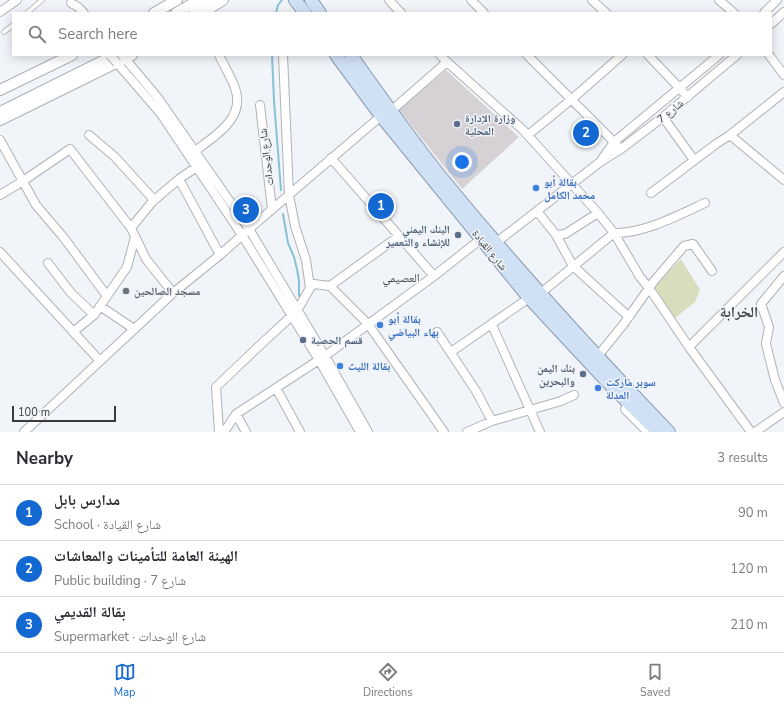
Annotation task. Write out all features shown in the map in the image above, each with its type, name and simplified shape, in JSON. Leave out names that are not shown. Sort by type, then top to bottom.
[{"type":"main road","points":[[295,0],[304,12]]},
{"type":"main road","points":[[311,0],[319,12]]},
{"type":"main road","name":"شارع القيادة","points":[[337,56],[597,356],[607,375],[658,432]]},
{"type":"main road","name":"شارع القيادة","points":[[352,56],[386,114],[481,239],[530,298],[607,375],[669,432]]},
{"type":"street","points":[[0,12],[17,0]]},
{"type":"street","points":[[156,12],[177,0]]},
{"type":"street","points":[[178,12],[198,0]]},
{"type":"street","points":[[189,12],[209,0]]},
{"type":"street","points":[[204,12],[223,0]]},
{"type":"street","points":[[389,0],[400,12]]},
{"type":"street","points":[[471,0],[483,12]]},
{"type":"street","points":[[592,0],[605,12]]},
{"type":"street","points":[[720,0],[733,12]]},
{"type":"street","points":[[765,12],[777,0]]},
{"type":"street","points":[[70,2],[75,12]]},
{"type":"street","points":[[70,2],[83,12]]},
{"type":"street","points":[[772,23],[784,12]]},
{"type":"street","points":[[0,90],[70,56]]},
{"type":"street","points":[[0,104],[103,56]]},
{"type":"street","points":[[195,151],[223,130],[238,107],[235,88],[219,56]]},
{"type":"street","points":[[283,56],[289,194],[295,226],[306,260],[310,288]]},
{"type":"street","points":[[441,56],[528,135],[598,213],[614,233],[640,277],[689,347],[752,432]]},
{"type":"street","points":[[528,56],[621,150]]},
{"type":"street","points":[[528,135],[621,56]]},
{"type":"street","points":[[649,56],[688,97]]},
{"type":"street","name":"شارع 7","points":[[600,162],[614,142],[718,56]]},
{"type":"street","name":"شارع 7","points":[[497,242],[600,162],[621,150],[664,117],[736,56]]},
{"type":"street","points":[[770,56],[784,76]]},
{"type":"street","points":[[0,112],[122,57]]},
{"type":"street","points":[[0,120],[122,57]]},
{"type":"street","points":[[122,57],[158,98],[195,151],[200,164]]},
{"type":"street","points":[[122,57],[161,114],[200,164],[246,232],[294,314],[368,432]]},
{"type":"street","points":[[24,432],[173,292],[220,255],[330,158],[386,114],[447,62]]},
{"type":"street","points":[[651,193],[730,135],[784,92]]},
{"type":"street","name":"شارع الوحدات","points":[[260,105],[272,209]]},
{"type":"street","points":[[664,117],[694,160]]},
{"type":"street","points":[[89,135],[115,156],[154,200]]},
{"type":"street","points":[[730,135],[784,180]]},
{"type":"street","points":[[0,140],[36,205],[64,238],[107,296]]},
{"type":"street","points":[[0,195],[70,149],[131,228],[146,258],[173,292]]},
{"type":"street","points":[[330,158],[434,276]]},
{"type":"street","points":[[131,228],[154,200],[200,164]]},
{"type":"street","points":[[179,179],[220,255]]},
{"type":"street","points":[[541,293],[614,233],[625,233],[664,222],[705,203]]},
{"type":"street","points":[[537,211],[556,235],[573,266],[629,317]]},
{"type":"street","points":[[556,235],[565,234],[598,213]]},
{"type":"street","points":[[330,286],[399,236]]},
{"type":"street","points":[[73,332],[94,315],[127,267],[135,237]]},
{"type":"street","points":[[224,432],[236,414],[322,358],[434,276],[481,239]]},
{"type":"street","points":[[597,356],[608,345],[649,288],[684,246],[693,244],[712,271]]},
{"type":"street","points":[[0,252],[100,361]]},
{"type":"street","points":[[689,347],[782,258]]},
{"type":"street","points":[[48,263],[71,293],[94,315]]},
{"type":"street","points":[[784,278],[761,304],[769,327],[766,344],[775,380],[784,403]]},
{"type":"street","points":[[219,432],[216,387],[294,314],[314,284],[330,286],[368,324],[444,432]]},
{"type":"street","points":[[451,352],[530,298]]},
{"type":"street","points":[[100,306],[134,330]]},
{"type":"street","points":[[492,325],[540,432]]},
{"type":"street","points":[[437,332],[476,391],[492,421]]},
{"type":"street","points":[[322,358],[360,432]]},
{"type":"street","points":[[607,375],[618,400],[649,432]]},
{"type":"street","points":[[607,375],[629,387],[673,432]]},
{"type":"street","points":[[276,388],[300,432]]},
{"type":"street","points":[[467,432],[492,421],[561,401],[574,395]]},
{"type":"street","points":[[755,432],[784,412]]},
{"type":"street","points":[[236,414],[246,432]]},
{"type":"lane","points":[[28,12],[42,0]]},
{"type":"lane","points":[[4,32],[12,26]]},
{"type":"green space","points":[[681,259],[700,290],[695,302],[675,318],[654,287]]},
{"type":"building","name":"وزارة الإدارة المحلية","points":[[446,70],[519,137],[462,189],[399,110]]},
{"type":"waterway","points":[[276,12],[278,5],[282,0]]},
{"type":"waterway","points":[[272,56],[281,190]]},
{"type":"waterway","points":[[283,214],[288,243],[297,269],[299,296]]},
{"type":"place","name":"وزارة الإدارة المحلية","points":[[457,124]]},
{"type":"place","name":"الهيئة العامة للتأمينات والمعاشات","points":[[586,133]]},
{"type":"place","name":"بقالة أبو محمد الكامل","points":[[536,188]]},
{"type":"place","name":"مدارس بابل","points":[[381,206]]},
{"type":"place","name":"بقالة القديمي","points":[[246,210]]},
{"type":"place","name":"البنك اليمني للإنشاء والتعمير","points":[[458,235]]},
{"type":"place","name":"مسجد الصالحين","points":[[126,291]]},
{"type":"place","name":"بقالة أبو بهاء البياضي","points":[[380,325]]},
{"type":"place","name":"قسم الحصبة","points":[[303,340]]},
{"type":"place","name":"بقالة الليث","points":[[340,366]]},
{"type":"place","name":"بنك اليمن والبحرين","points":[[583,374]]},
{"type":"place","name":"سوبر ماركت العدلة","points":[[598,388]]},
{"type":"district","name":"العصيمي","points":[[401,278]]},
{"type":"district","name":"الخرابة","points":[[739,312]]}]
